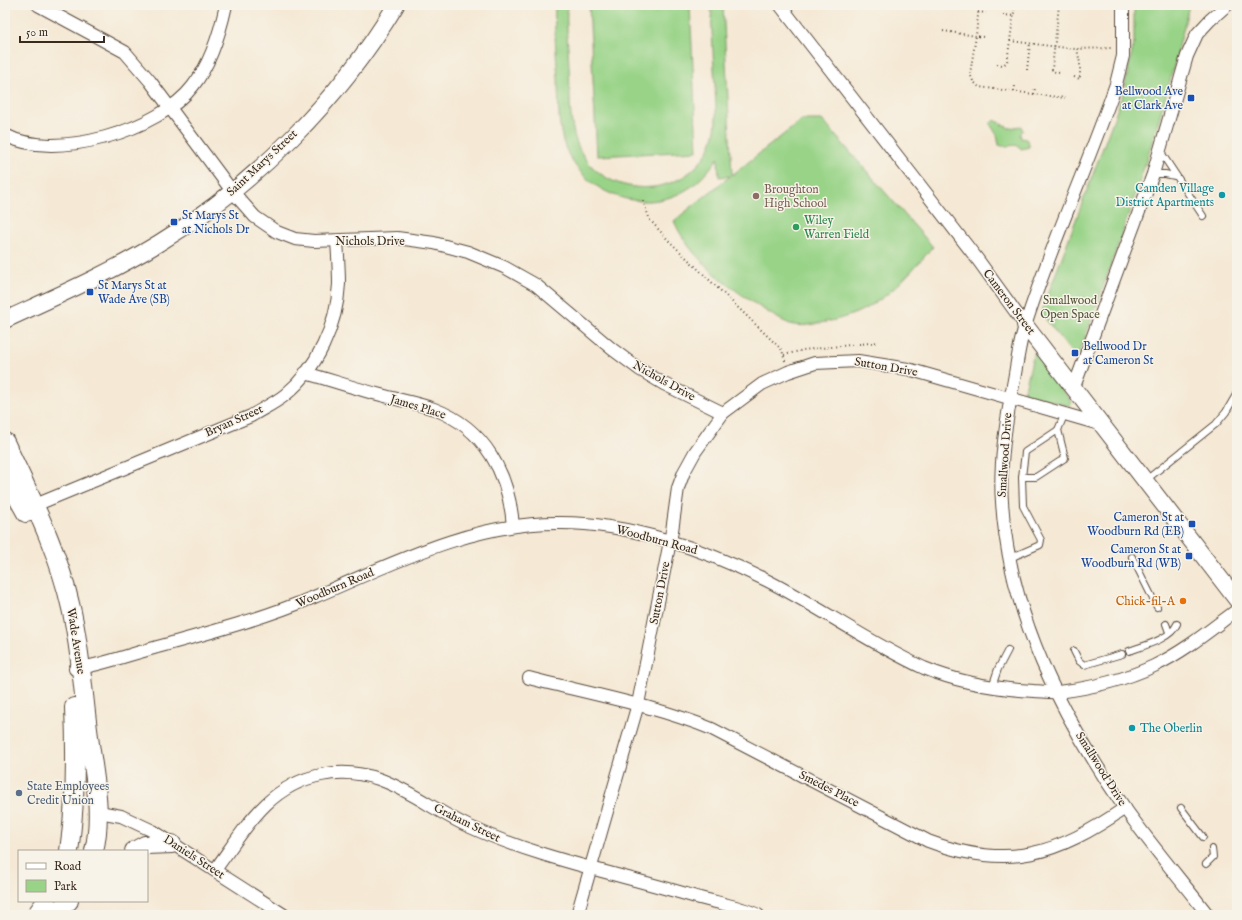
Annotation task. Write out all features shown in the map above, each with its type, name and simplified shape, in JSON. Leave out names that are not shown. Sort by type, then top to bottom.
[{"type":"main road","name":"Saint Marys Street","points":[[5,320],[116,267],[159,244],[199,217],[232,191],[263,165],[321,106],[346,75],[396,5]]},
{"type":"main road","name":"Cameron Street","points":[[1025,325],[1237,600]]},
{"type":"main road","name":"Wade Avenue","points":[[5,442],[30,507],[57,560],[65,584],[74,623],[77,668],[76,744],[74,815],[69,850]]},
{"type":"main road","name":"Wade Avenue","points":[[5,475],[30,507]]},
{"type":"main road","name":"Wade Avenue","points":[[77,668],[99,812],[97,838],[94,850]]},
{"type":"main road","points":[[76,744],[86,800],[91,807],[99,812],[88,832],[82,850]]},
{"type":"main road","points":[[136,850],[145,845],[172,844]]},
{"type":"main road","points":[[45,907],[69,902]]},
{"type":"street","name":"Nichols Drive","points":[[38,5],[125,52],[150,81],[232,191],[255,217],[285,236],[295,239],[337,241],[397,238],[434,243],[468,252],[504,267],[536,286],[612,349],[639,369],[664,384],[724,413]]},
{"type":"street","points":[[5,135],[36,144],[64,144],[96,141],[131,130],[170,109],[193,87],[209,60],[222,24],[226,5]]},
{"type":"street","name":"Cameron Street","points":[[780,5],[978,260],[1025,325]]},
{"type":"street","name":"Smallwood Drive","points":[[1123,5],[1123,56],[1116,84],[1025,325],[1010,399],[1003,456],[1001,500],[1010,558],[1020,604],[1056,693],[1088,751],[1125,808],[1208,915]]},
{"type":"street","points":[[1074,387],[1153,174],[1187,56],[1197,34],[1227,5]]},
{"type":"street","name":"Bryan Street","points":[[30,507],[251,416],[285,395],[305,373],[320,352],[333,318],[339,284],[337,241]]},
{"type":"street","name":"Sutton Drive","points":[[577,915],[638,704],[670,541],[678,488],[684,472],[702,442],[724,413],[762,384],[788,372],[815,363],[858,361],[908,369],[1010,399],[1065,413],[1103,426]]},
{"type":"street","name":"James Place","points":[[305,373],[433,409],[457,420],[478,437],[495,458],[508,494],[513,526]]},
{"type":"street","name":"Woodburn Road","points":[[77,668],[239,625],[310,599],[431,547],[463,536],[513,526],[555,522],[581,523],[608,527],[670,541],[707,554],[766,580],[921,666],[969,683],[992,687],[1056,693],[1124,678],[1153,666],[1186,648],[1237,610]]},
{"type":"street","name":"Smedes Place","points":[[529,678],[621,702],[638,704],[688,719],[712,729],[928,841],[953,850],[967,853],[1004,856],[1027,854],[1055,848],[1088,832],[1125,808]]},
{"type":"street","name":"Graham Street","points":[[215,870],[253,817],[275,795],[308,778],[322,775],[351,773],[366,774],[391,782],[441,812],[488,835],[512,844],[758,915]]},
{"type":"street","name":"Daniels Street","points":[[99,812],[133,820],[215,870],[284,915]]},
{"type":"lane","points":[[1160,150],[1175,176],[1203,216]]},
{"type":"lane","points":[[1153,174],[1175,176]]},
{"type":"lane","points":[[1146,480],[1216,424],[1226,412],[1237,393]]},
{"type":"lane","points":[[1010,558],[1040,545],[1041,540],[1023,506],[1022,477],[1025,452],[1058,430],[1065,413]]},
{"type":"lane","points":[[1022,477],[1036,477],[1065,458],[1058,430]]},
{"type":"lane","points":[[1132,557],[1159,605]]},
{"type":"lane","points":[[1166,624],[1170,632]]},
{"type":"lane","points":[[1129,652],[1170,632],[1177,624]]},
{"type":"lane","points":[[992,687],[998,669],[1008,650]]},
{"type":"lane","points":[[1074,651],[1079,661],[1084,665],[1122,654]]},
{"type":"lane","points":[[1181,808],[1203,837]]},
{"type":"lane","points":[[1206,864],[1213,857],[1212,849]]},
{"type":"path","points":[[979,5],[970,74],[973,81],[979,87],[1065,98]]},
{"type":"path","points":[[997,64],[1003,65],[1007,62],[1015,5]]},
{"type":"path","points":[[1058,73],[1052,71],[1059,5],[1067,7]]},
{"type":"path","points":[[978,12],[986,13]]},
{"type":"path","points":[[1003,15],[1014,16]]},
{"type":"path","points":[[943,31],[983,37]]},
{"type":"path","points":[[1010,41],[1077,49],[1114,48]]},
{"type":"path","points":[[1027,70],[1030,43]]},
{"type":"path","points":[[1074,77],[1080,79],[1080,63],[1077,49]]},
{"type":"path","points":[[1014,92],[1015,86]]},
{"type":"path","points":[[1034,94],[1035,88]]},
{"type":"path","points":[[643,201],[650,220],[668,240],[782,350],[788,372]]},
{"type":"path","points":[[784,355],[803,350],[878,342]]},
{"type":"green space","name":"Wiley Warren Field","points":[[555,5],[567,5],[570,110],[577,142],[581,152],[595,169],[613,181],[632,187],[653,187],[673,182],[691,171],[705,156],[714,135],[716,123],[711,5],[723,5],[732,175],[802,120],[822,120],[933,247],[884,297],[871,306],[856,313],[839,319],[816,324],[797,325],[790,324],[764,310],[728,285],[701,261],[679,232],[674,221],[730,176],[719,177],[718,158],[704,176],[691,187],[669,198],[651,201],[633,200],[616,196],[600,188],[586,177],[574,163],[562,139],[555,32]]},
{"type":"green space","points":[[589,5],[690,5],[697,151],[597,156]]},
{"type":"green space","name":"Smallwood Open Space","points":[[1134,5],[1189,5],[1153,140],[1124,228],[1077,360],[1041,313],[1123,94],[1134,43]]},
{"type":"green space","points":[[994,120],[1009,128],[1021,126],[1023,131],[1020,134],[1021,138],[1026,139],[1029,143],[1029,147],[1021,149],[1019,146],[999,145],[997,135],[990,124]]},
{"type":"green space","points":[[1034,352],[1072,403],[1069,406],[1024,393]]},
{"type":"place","name":"Bellwood Ave at Clark Ave","points":[[1191,98]]},
{"type":"place","name":"Camden Village District Apartments","points":[[1222,195]]},
{"type":"place","name":"Broughton High School","points":[[756,196]]},
{"type":"place","name":"St Marys St at Nichols Dr","points":[[174,222]]},
{"type":"place","name":"Wiley Warren Field","points":[[796,227]]},
{"type":"place","name":"St Marys St at Wade Ave (SB)","points":[[90,292]]},
{"type":"place","name":"Bellwood Dr at Cameron St","points":[[1075,353]]},
{"type":"place","name":"Cameron St at Woodburn Rd (EB)","points":[[1192,524]]},
{"type":"place","name":"Cameron St at Woodburn Rd (WB)","points":[[1189,556]]},
{"type":"place","name":"Chick-fil-A","points":[[1183,601]]},
{"type":"place","name":"The Oberlin","points":[[1132,728]]},
{"type":"place","name":"State Employees Credit Union","points":[[19,793]]}]
